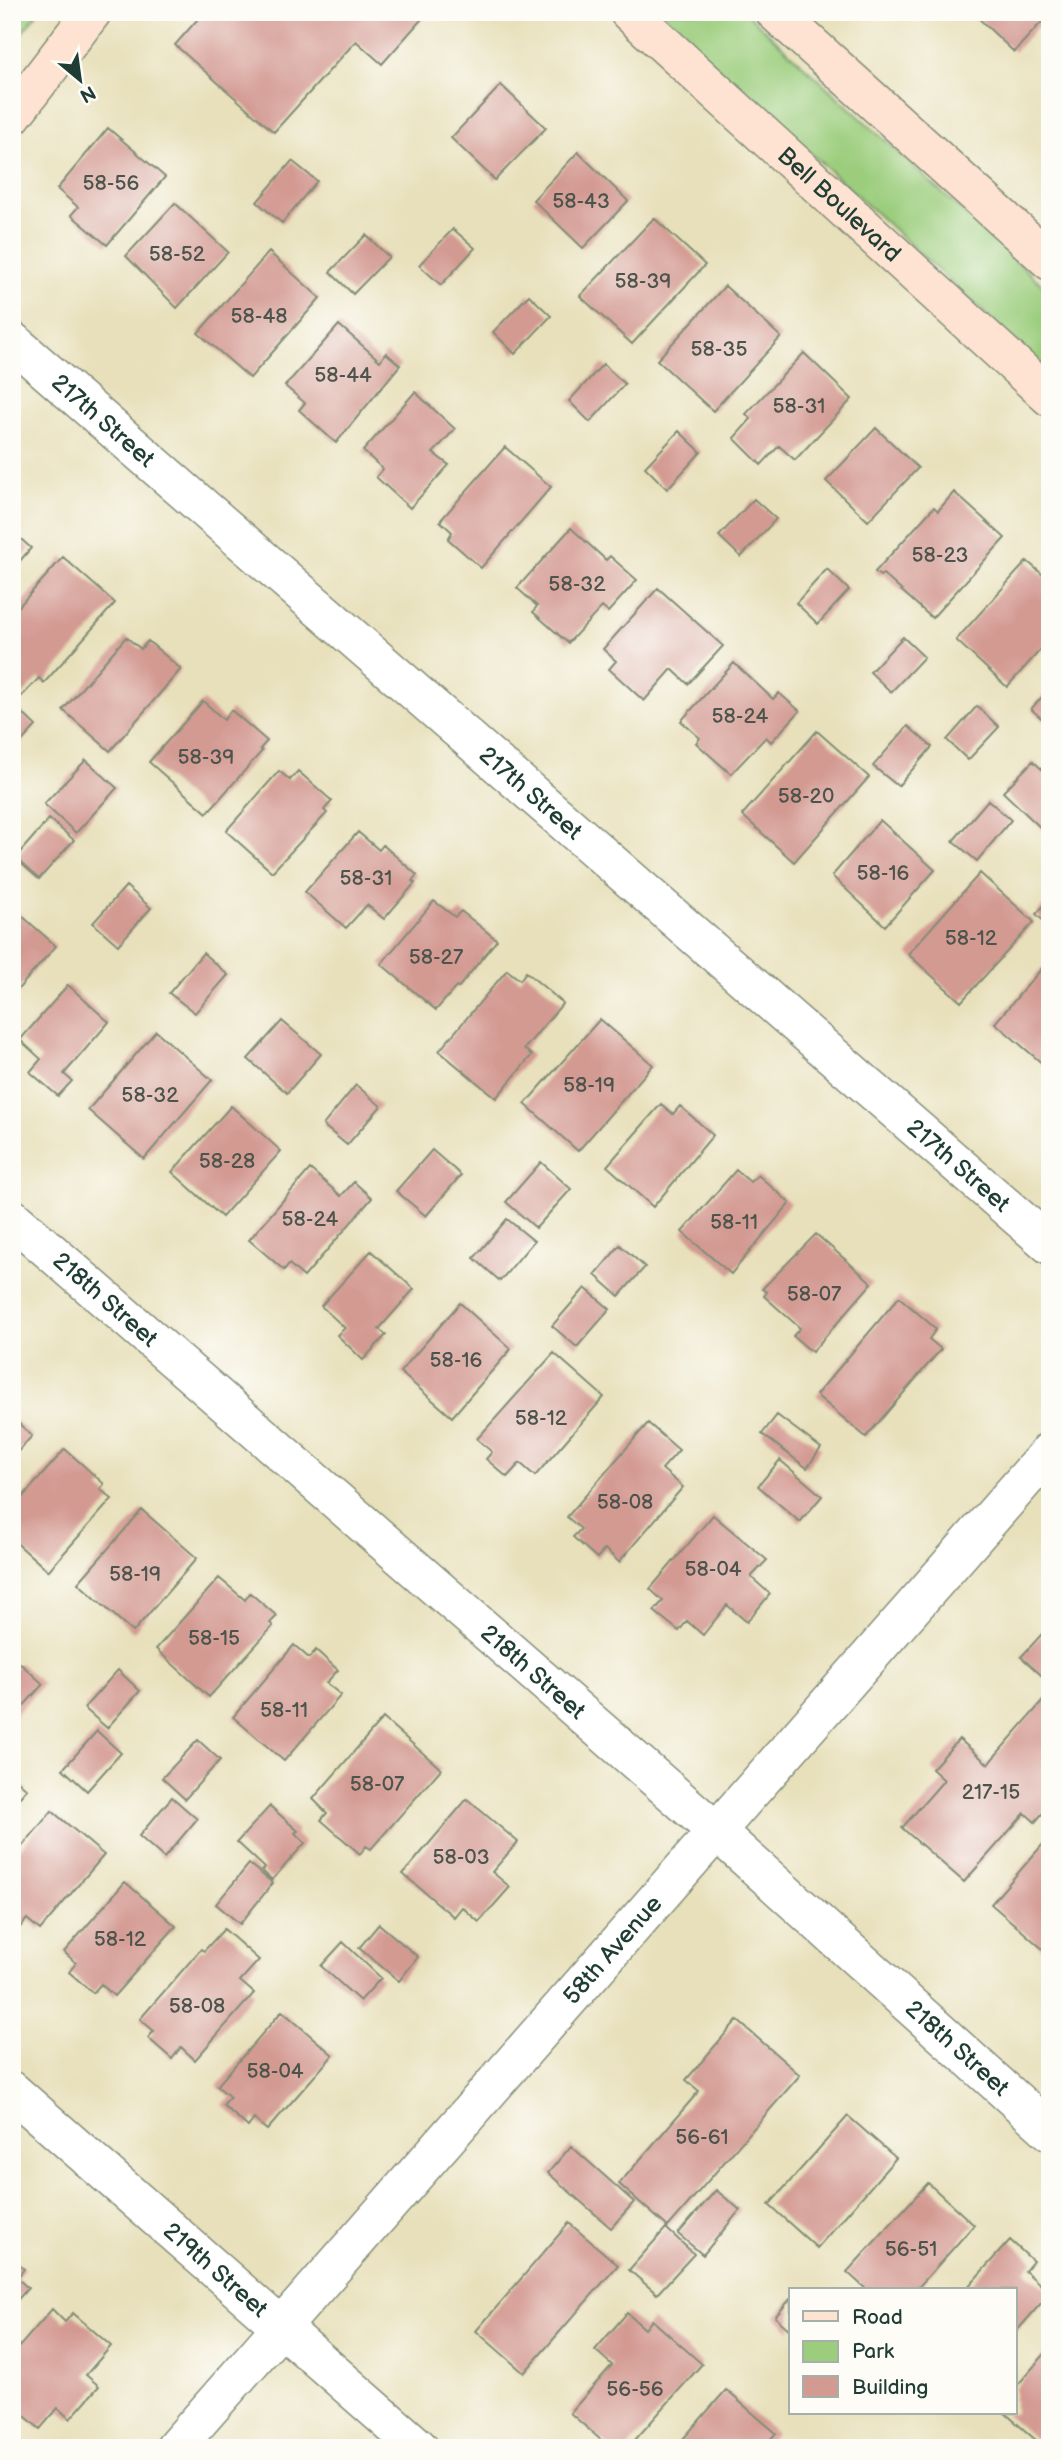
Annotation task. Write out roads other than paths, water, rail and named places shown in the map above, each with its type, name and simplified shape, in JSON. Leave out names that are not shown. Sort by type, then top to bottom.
[{"type":"street","points":[[12,116],[92,12]]},
{"type":"street","name":"Bell Boulevard","points":[[629,12],[1050,397]]},
{"type":"street","points":[[775,12],[1050,261]]},
{"type":"street","name":"217th Street","points":[[12,341],[1050,1245]]},
{"type":"street","name":"218th Street","points":[[12,1218],[716,1831],[1050,2130]]},
{"type":"street","name":"58th Avenue","points":[[175,2448],[1050,1451]]},
{"type":"street","name":"219th Street","points":[[12,2091],[419,2448]]}]
